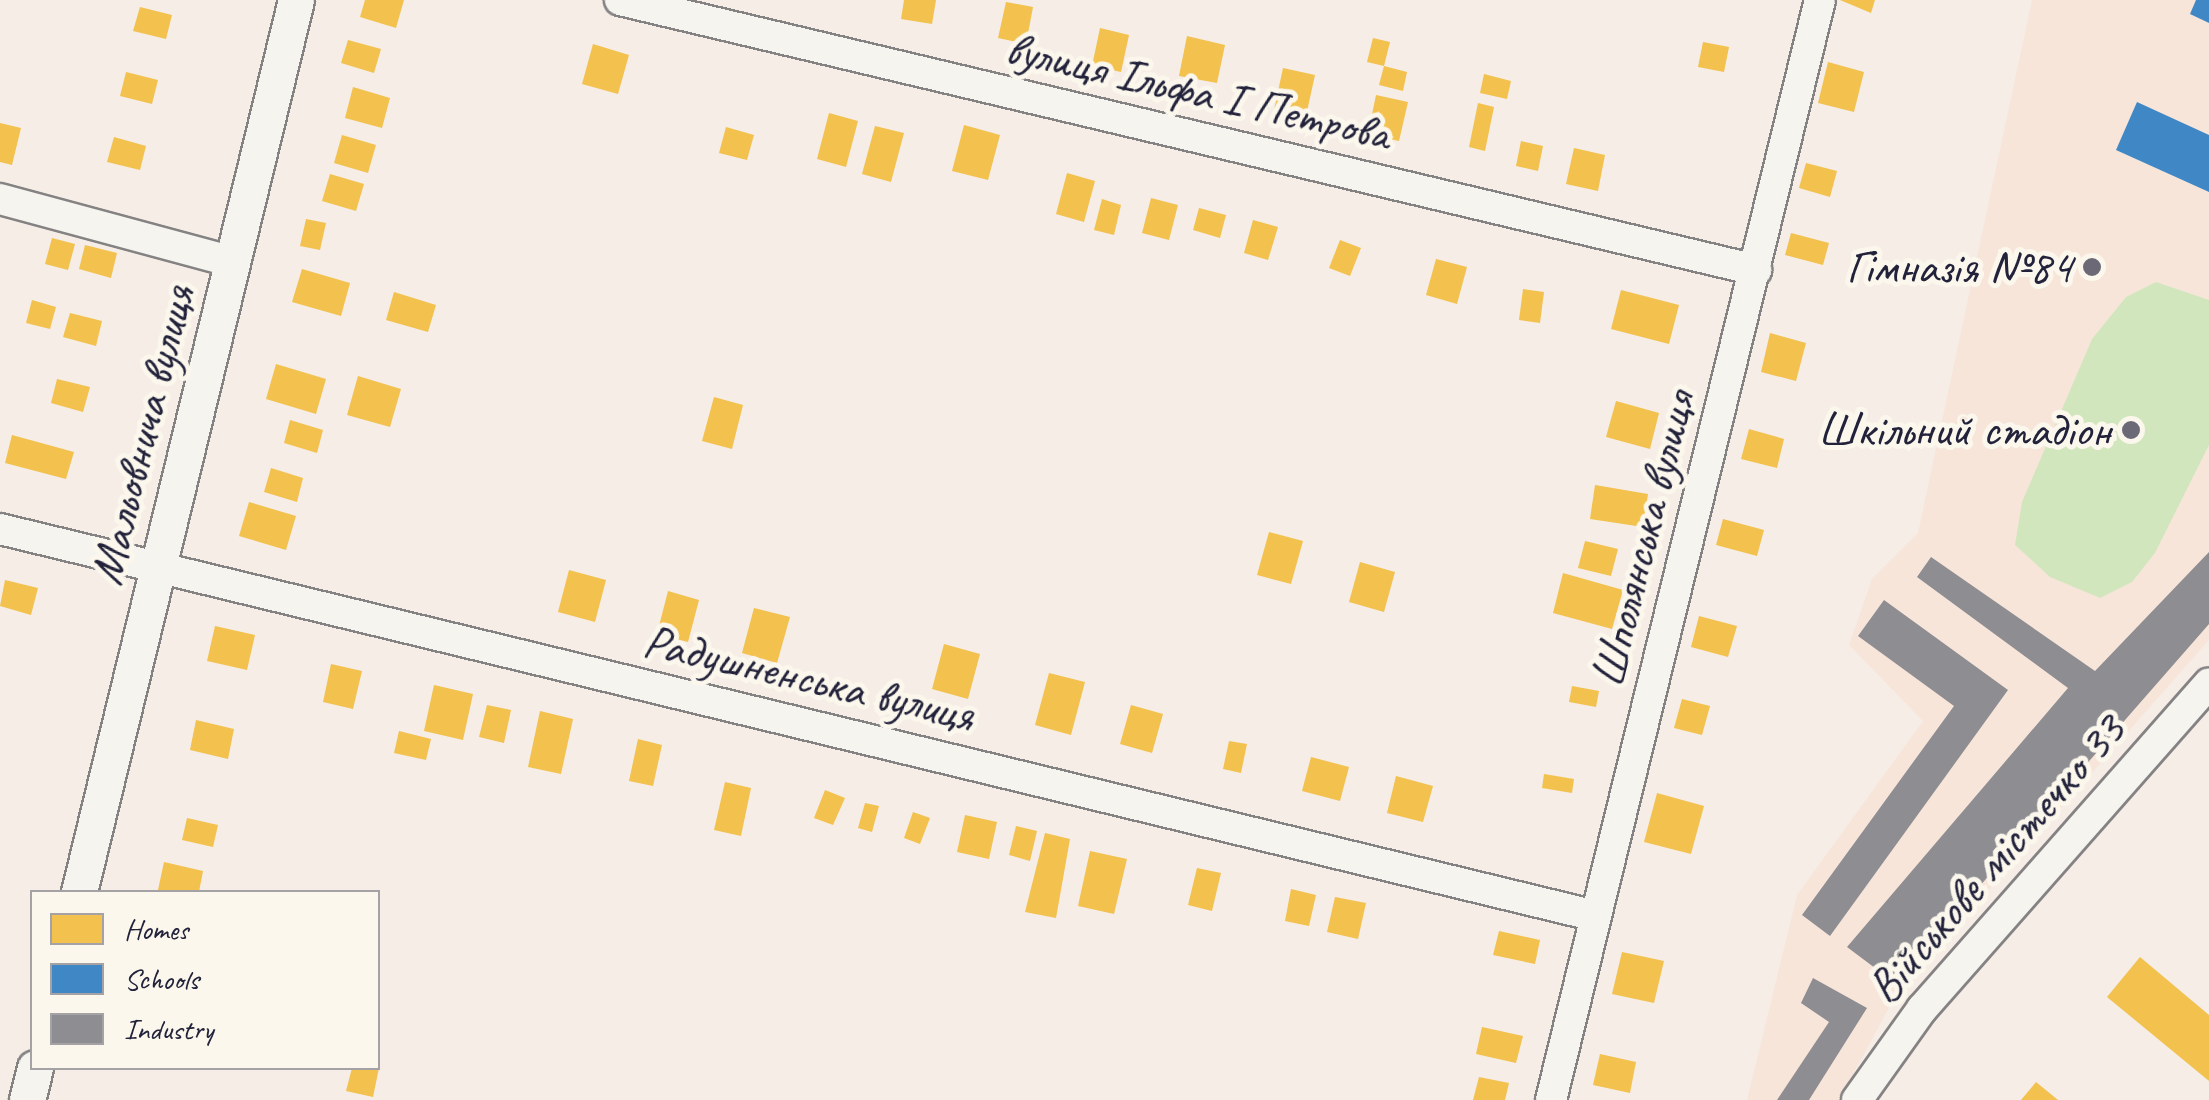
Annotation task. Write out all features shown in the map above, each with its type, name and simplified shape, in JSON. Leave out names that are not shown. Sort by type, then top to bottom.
[{"type":"street","name":"Мальовнича вулиця","points":[[79,890],[296,0]]},
{"type":"street","name":"вулиця Ільфа І Петрова","points":[[620,0],[1756,270]]},
{"type":"street","name":"Шполянська вулиця","points":[[1551,1100],[1820,0]]},
{"type":"street","points":[[0,199],[234,262]]},
{"type":"street","name":"Радушненська вулиця","points":[[0,528],[1596,916]]},
{"type":"street","name":"Військове містечко 33","points":[[1857,1100],[1922,1009],[2209,683]]},
{"type":"street","points":[[27,1100],[35,1070]]},
{"type":"shaded area","points":[[2032,0],[2209,0],[2209,640],[1896,995],[1839,1100],[1747,1100],[1797,895],[1923,721],[1849,645],[1872,579],[1918,533]]},
{"type":"green space","name":"Шкільний стадіон","points":[[2156,282],[2209,300],[2209,445],[2155,553],[2132,582],[2100,598],[2050,577],[2015,545],[2022,502],[2092,339],[2126,297]]},
{"type":"building: Homes","points":[[365,0],[404,0],[396,28],[360,17]]},
{"type":"building: Homes","points":[[904,0],[936,0],[932,24],[901,19]]},
{"type":"building: Homes","points":[[1840,0],[1875,0],[1871,13]]},
{"type":"building: Homes","points":[[1006,2],[1033,7],[1026,44],[998,38]]},
{"type":"building: Homes","points":[[140,7],[172,15],[166,39],[133,31]]},
{"type":"building: Homes","points":[[1100,28],[1129,35],[1121,72],[1092,66]]},
{"type":"building: Homes","points":[[1187,36],[1225,45],[1217,83],[1179,76]]},
{"type":"building: Homes","points":[[1373,38],[1390,42],[1384,66],[1367,62]]},
{"type":"building: Homes","points":[[348,40],[381,49],[374,73],[341,63]]},
{"type":"building: Homes","points":[[1703,42],[1729,47],[1724,72],[1698,67]]},
{"type":"building: Homes","points":[[593,44],[629,55],[618,94],[582,84]]},
{"type":"building: Homes","points":[[1828,62],[1864,72],[1854,112],[1818,103]]},
{"type":"building: Homes","points":[[1384,66],[1407,72],[1403,91],[1379,85]]},
{"type":"building: Homes","points":[[1283,68],[1315,75],[1306,116],[1274,110]]},
{"type":"building: Homes","points":[[126,72],[158,80],[152,104],[120,96]]},
{"type":"building: Homes","points":[[1484,74],[1511,81],[1507,99],[1480,93]]},
{"type":"building: Homes","points":[[353,87],[390,98],[382,128],[345,118]]},
{"type":"building: Homes","points":[[1376,95],[1408,102],[1399,141],[1368,134]]},
{"type":"building: Homes","points":[[1478,103],[1494,107],[1485,151],[1469,147]]},
{"type":"building: Homes","points":[[829,113],[858,121],[846,167],[817,159]]},
{"type":"building: Homes","points":[[0,123],[21,128],[12,165],[0,162]]},
{"type":"building: Homes","points":[[964,125],[1000,135],[988,180],[952,171]]},
{"type":"building: Homes","points":[[875,126],[904,133],[891,182],[862,174]]},
{"type":"building: Homes","points":[[726,127],[754,135],[747,160],[719,153]]},
{"type":"building: Homes","points":[[342,135],[376,145],[368,173],[334,163]]},
{"type":"building: Homes","points":[[114,137],[146,146],[140,170],[107,162]]},
{"type":"building: Homes","points":[[1521,141],[1543,146],[1538,171],[1516,166]]},
{"type":"building: Homes","points":[[1574,148],[1605,155],[1598,191],[1566,184]]},
{"type":"building: Homes","points":[[1806,163],[1837,171],[1830,197],[1799,188]]},
{"type":"building: Homes","points":[[1067,173],[1095,181],[1084,222],[1056,214]]},
{"type":"building: Homes","points":[[330,174],[364,184],[356,211],[322,201]]},
{"type":"building: Homes","points":[[1151,198],[1178,205],[1169,240],[1142,233]]},
{"type":"building: Homes","points":[[1102,199],[1121,205],[1114,235],[1094,230]]},
{"type":"building: Homes","points":[[1199,208],[1226,215],[1220,238],[1193,230]]},
{"type":"building: Homes","points":[[306,219],[326,223],[320,250],[300,246]]},
{"type":"building: Homes","points":[[1253,220],[1278,227],[1268,260],[1244,253]]},
{"type":"building: Homes","points":[[1791,233],[1829,243],[1823,265],[1785,255]]},
{"type":"building: Homes","points":[[52,238],[75,244],[68,270],[45,264]]},
{"type":"building: Homes","points":[[1340,240],[1361,248],[1350,276],[1329,268]]},
{"type":"building: Homes","points":[[85,245],[117,253],[111,278],[79,269]]},
{"type":"building: Homes","points":[[1436,259],[1467,267],[1457,304],[1426,295]]},
{"type":"building: Homes","points":[[302,269],[350,283],[341,316],[292,302]]},
{"type":"building: Homes","points":[[1523,289],[1544,292],[1540,323],[1519,320]]},
{"type":"building: Homes","points":[[1621,290],[1679,305],[1669,344],[1611,329]]},
{"type":"building: Homes","points":[[394,292],[436,305],[428,332],[386,320]]},
{"type":"building: Homes","points":[[32,300],[56,307],[50,329],[26,323]]},
{"type":"building: Homes","points":[[70,313],[102,321],[96,346],[63,337]]},
{"type":"building: Homes","points":[[1770,333],[1806,343],[1796,381],[1761,372]]},
{"type":"building: Homes","points":[[276,364],[326,379],[316,414],[266,399]]},
{"type":"building: Homes","points":[[358,376],[401,389],[390,427],[347,415]]},
{"type":"building: Homes","points":[[57,379],[90,387],[83,412],[51,403]]},
{"type":"building: Homes","points":[[714,397],[743,405],[732,449],[702,441]]},
{"type":"building: Homes","points":[[1616,401],[1659,413],[1650,449],[1606,437]]},
{"type":"building: Homes","points":[[290,420],[323,430],[317,453],[284,443]]},
{"type":"building: Homes","points":[[1749,429],[1784,439],[1777,468],[1741,459]]},
{"type":"building: Homes","points":[[12,435],[74,452],[66,479],[5,463]]},
{"type":"building: Homes","points":[[271,468],[303,478],[297,502],[264,492]]},
{"type":"building: Homes","points":[[1595,485],[1648,494],[1643,527],[1590,519]]},
{"type":"building: Homes","points":[[249,502],[296,516],[286,550],[239,536]]},
{"type":"building: Homes","points":[[1723,519],[1764,530],[1757,556],[1716,545]]},
{"type":"building: Homes","points":[[1269,532],[1303,541],[1291,584],[1257,575]]},
{"type":"building: Homes","points":[[1585,541],[1618,549],[1611,576],[1578,568]]},
{"type":"building: Homes","points":[[1360,562],[1395,572],[1384,612],[1349,602]]},
{"type":"building: Homes","points":[[569,570],[606,580],[595,622],[558,612]]},
{"type":"building: Homes","points":[[1563,573],[1623,590],[1612,629],[1553,613]]},
{"type":"building: Homes","points":[[5,580],[38,588],[31,615],[0,606]]},
{"type":"building: Homes","points":[[668,591],[699,600],[688,642],[657,634]]},
{"type":"building: Homes","points":[[754,608],[790,617],[777,663],[742,653]]},
{"type":"building: Homes","points":[[1699,616],[1737,626],[1728,657],[1691,647]]},
{"type":"building: Homes","points":[[215,626],[255,635],[247,670],[207,661]]},
{"type":"building: Homes","points":[[944,644],[980,654],[968,699],[932,689]]},
{"type":"building: Homes","points":[[331,664],[362,671],[353,709],[323,702]]},
{"type":"building: Homes","points":[[1049,673],[1085,682],[1071,735],[1035,725]]},
{"type":"building: Homes","points":[[434,685],[473,694],[463,740],[424,731]]},
{"type":"building: Homes","points":[[1572,686],[1599,691],[1596,707],[1569,702]]},
{"type":"building: Homes","points":[[1682,699],[1710,706],[1702,735],[1674,728]]},
{"type":"building: Homes","points":[[487,705],[511,710],[504,743],[479,737]]},
{"type":"building: Homes","points":[[1131,705],[1163,714],[1152,753],[1120,744]]},
{"type":"building: Homes","points":[[540,711],[573,719],[561,774],[528,767]]},
{"type":"building: Homes","points":[[196,720],[234,729],[228,759],[190,750]]},
{"type":"building: Homes","points":[[399,731],[431,739],[426,760],[394,753]]},
{"type":"building: Homes","points":[[638,739],[662,745],[653,786],[629,781]]},
{"type":"building: Homes","points":[[1229,741],[1247,744],[1241,773],[1223,769]]},
{"type":"building: Homes","points":[[1311,757],[1349,767],[1340,801],[1302,791]]},
{"type":"building: Homes","points":[[1544,774],[1574,779],[1572,793],[1542,788]]},
{"type":"building: Homes","points":[[1396,776],[1433,786],[1423,822],[1387,813]]},
{"type":"building: Homes","points":[[725,782],[751,788],[741,836],[714,830]]},
{"type":"building: Homes","points":[[825,790],[845,798],[833,825],[814,818]]},
{"type":"building: Homes","points":[[1657,793],[1704,806],[1691,854],[1644,842]]},
{"type":"building: Homes","points":[[865,803],[879,806],[872,832],[858,828]]},
{"type":"building: Homes","points":[[913,812],[930,818],[920,844],[904,838]]},
{"type":"building: Homes","points":[[965,815],[997,822],[989,859],[957,852]]},
{"type":"building: Homes","points":[[187,818],[218,825],[213,847],[182,840]]},
{"type":"building: Homes","points":[[1016,826],[1037,831],[1030,861],[1009,855]]},
{"type":"building: Homes","points":[[1045,833],[1070,839],[1056,918],[1025,912]]},
{"type":"building: Homes","points":[[1090,851],[1127,859],[1114,914],[1078,906]]},
{"type":"building: Homes","points":[[164,862],[203,871],[199,890],[158,890]]},
{"type":"building: Homes","points":[[1197,868],[1221,873],[1212,911],[1188,905]]},
{"type":"building: Homes","points":[[1291,889],[1316,895],[1309,926],[1285,921]]},
{"type":"building: Homes","points":[[1335,897],[1366,903],[1358,939],[1327,932]]},
{"type":"building: Homes","points":[[1499,931],[1540,940],[1535,964],[1493,955]]},
{"type":"building: Homes","points":[[1622,952],[1664,961],[1654,1003],[1612,994]]},
{"type":"building: Homes","points":[[2140,957],[2209,1015],[2209,1081],[2107,997]]},
{"type":"building: Homes","points":[[1482,1027],[1523,1036],[1516,1063],[1476,1054]]},
{"type":"building: Homes","points":[[1600,1054],[1636,1062],[1630,1093],[1593,1085]]},
{"type":"building: Homes","points":[[351,1070],[379,1070],[373,1097],[346,1091]]},
{"type":"building: Homes","points":[[1479,1077],[1509,1083],[1505,1100],[1473,1100]]},
{"type":"building: Homes","points":[[2036,1082],[2058,1100],[2021,1100]]},
{"type":"building: Schools","points":[[2196,0],[2209,0],[2209,23],[2190,14]]},
{"type":"building: Schools","points":[[2137,102],[2209,135],[2209,192],[2116,150]]},
{"type":"building: Industry","points":[[2209,552],[2209,624],[1895,983],[1847,947],[2068,688],[1917,577],[1931,557],[2095,671]]},
{"type":"building: Industry","points":[[1884,600],[2008,690],[1830,936],[1802,915],[1954,706],[1858,636]]},
{"type":"building: Industry","points":[[1813,978],[1867,1008],[1809,1100],[1777,1100],[1829,1022],[1801,1003]]},
{"type":"place","name":"Гімназія №84","points":[[2092,267]]},
{"type":"place","name":"Шкільний стадіон","points":[[2131,430]]}]
